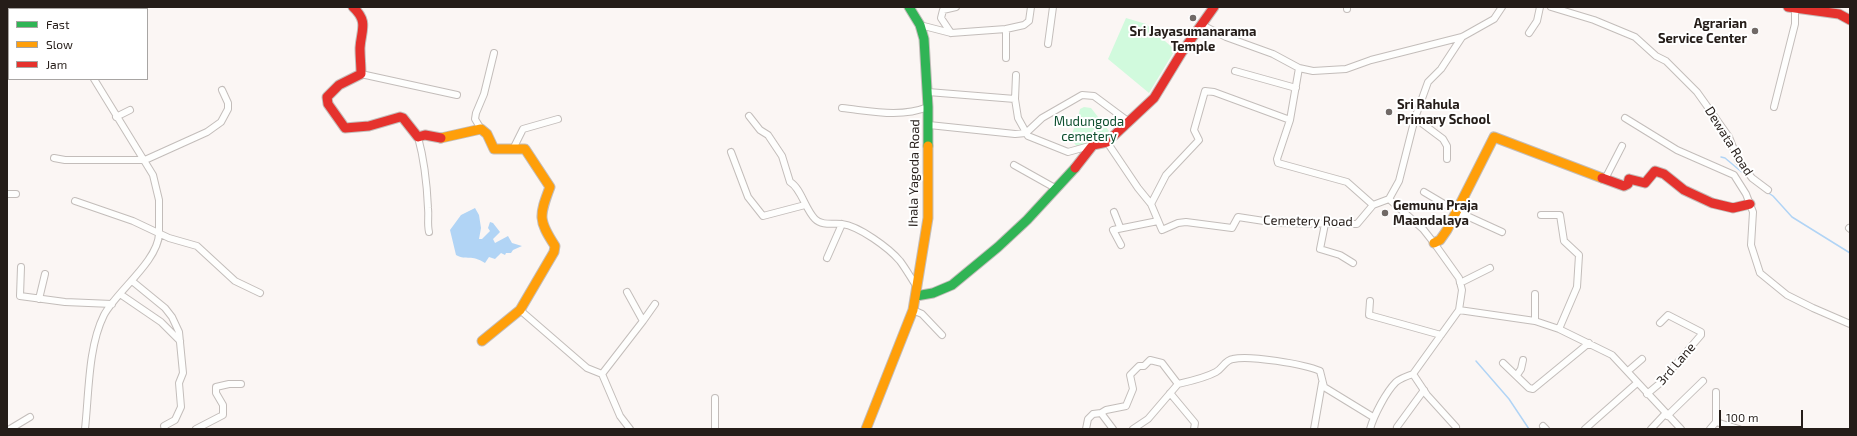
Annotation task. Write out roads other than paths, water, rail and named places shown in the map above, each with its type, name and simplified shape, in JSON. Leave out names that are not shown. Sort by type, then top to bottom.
[{"type":"street","points":[[353,7],[360,12],[364,24],[360,48],[361,74]]},
{"type":"street","name":"Ihala Yagoda Road","points":[[866,429],[868,420],[913,310],[928,218],[929,124],[924,39],[920,24],[909,7]]},
{"type":"street","points":[[951,33],[941,18],[943,10],[956,7]]},
{"type":"street","points":[[920,24],[951,33],[1006,29],[1024,25],[1029,21],[1031,7]]},
{"type":"street","points":[[1048,44],[1053,7]]},
{"type":"street","points":[[1016,75],[1015,99],[1018,118],[1028,136],[1068,152],[1092,144],[1107,142],[1154,98],[1182,52],[1214,7]]},
{"type":"street","points":[[1202,25],[1226,37],[1274,54],[1299,68],[1313,71],[1346,68],[1371,60],[1462,37],[1494,19],[1502,7]]},
{"type":"street","points":[[1529,33],[1537,21],[1540,7]]},
{"type":"street","name":"Dewata Road","points":[[1551,7],[1594,20],[1635,37],[1656,56],[1666,61],[1697,92],[1729,137],[1738,160],[1752,178],[1768,190]]},
{"type":"street","points":[[1774,107],[1795,24],[1793,7],[1849,17]]},
{"type":"street","points":[[1006,29],[1006,58]]},
{"type":"street","points":[[1370,429],[1373,417],[1396,382],[1413,374],[1459,310],[1462,290],[1458,278],[1423,229],[1389,199],[1399,181],[1416,118],[1428,82],[1441,69],[1462,37]]},
{"type":"street","points":[[482,341],[520,310],[554,252],[555,246],[542,227],[539,216],[550,187],[525,149],[514,147],[501,151],[494,149],[487,134],[481,129],[476,119],[476,113],[484,94],[494,53]]},
{"type":"street","points":[[1299,68],[1290,120],[1277,159],[1278,163],[1347,182],[1374,205]]},
{"type":"street","points":[[1235,70],[1296,88]]},
{"type":"street","points":[[430,232],[427,223],[428,209],[422,157],[418,137],[403,118],[400,117],[369,126],[345,128],[328,104],[327,97],[339,85],[361,74],[458,94]]},
{"type":"street","points":[[85,429],[95,339],[105,314],[132,281],[149,257],[159,239],[159,200],[153,175],[95,80]]},
{"type":"street","points":[[54,158],[65,160],[145,160],[207,132],[221,122],[228,109],[228,103],[222,90]]},
{"type":"street","points":[[1151,204],[1166,175],[1198,140],[1194,130],[1205,91],[1214,92],[1290,120]]},
{"type":"street","points":[[928,92],[1015,99]]},
{"type":"street","points":[[929,124],[1015,134],[1026,132],[1042,118],[1082,95],[1094,96],[1129,122]]},
{"type":"street","points":[[842,108],[895,114],[920,111],[928,108]]},
{"type":"street","points":[[116,117],[130,110]]},
{"type":"street","points":[[749,116],[760,130],[768,134],[782,156],[790,182],[794,184],[800,192],[804,205],[816,220],[825,224],[842,224],[857,229],[888,249],[900,261],[917,291],[933,293],[952,285],[1027,220],[1056,188],[1066,180],[1092,144]]},
{"type":"street","points":[[1416,118],[1443,140],[1447,146],[1447,159]]},
{"type":"street","points":[[1625,118],[1677,150],[1734,175],[1746,194],[1753,212],[1751,245],[1760,273],[1788,295],[1850,324]]},
{"type":"street","points":[[514,147],[523,129],[558,119]]},
{"type":"street","points":[[418,137],[425,135],[444,140],[481,129]]},
{"type":"street","points":[[1434,243],[1440,240],[1447,230],[1494,137],[1624,186],[1628,184],[1629,179],[1645,183],[1655,171],[1664,174],[1684,190],[1712,203],[1733,208],[1750,204]]},
{"type":"street","points":[[1107,142],[1138,188],[1151,204],[1158,221],[1120,227],[1114,230],[1120,245]]},
{"type":"street","points":[[1605,179],[1622,146]]},
{"type":"street","points":[[731,152],[748,197],[763,216],[804,205]]},
{"type":"street","points":[[1014,165],[1056,188]]},
{"type":"street","points":[[1424,192],[1456,211],[1502,232]]},
{"type":"street","points":[[7,194],[16,194]]},
{"type":"street","name":"Cemetery Road","points":[[1158,221],[1162,230],[1178,223],[1186,222],[1232,228],[1238,217],[1278,223],[1357,224],[1374,205],[1389,199]]},
{"type":"street","points":[[75,201],[133,221],[159,234],[197,246],[235,281],[260,293]]},
{"type":"street","points":[[1114,212],[1120,227]]},
{"type":"street","points":[[1541,215],[1560,215],[1564,241],[1579,254],[1577,287],[1559,329]]},
{"type":"street","points":[[827,258],[842,224]]},
{"type":"street","points":[[1325,224],[1320,249],[1340,255],[1353,263]]},
{"type":"street","points":[[21,267],[20,296],[65,302],[112,304]]},
{"type":"street","points":[[1460,283],[1490,268]]},
{"type":"street","points":[[39,299],[45,274]]},
{"type":"street","points":[[132,281],[165,308],[172,317],[179,332],[183,373],[179,383],[181,407],[175,420],[164,426],[165,429]]},
{"type":"street","points":[[627,292],[643,321]]},
{"type":"street","points":[[120,294],[161,322],[180,341]]},
{"type":"street","points":[[1535,294],[1535,321]]},
{"type":"street","points":[[1370,301],[1368,315],[1441,335]]},
{"type":"street","points":[[602,374],[655,304]]},
{"type":"street","points":[[520,310],[587,368],[602,374],[609,394],[620,416],[630,429]]},
{"type":"street","points":[[913,310],[922,314],[942,335]]},
{"type":"street","points":[[1459,310],[1535,321],[1559,329],[1612,355],[1666,415],[1681,429]]},
{"type":"street","name":"3rd Lane","points":[[1648,394],[1659,384],[1701,335],[1701,332],[1668,315],[1660,323]]},
{"type":"street","points":[[1503,363],[1529,388],[1533,389],[1589,343]]},
{"type":"street","points":[[1133,429],[1148,419],[1178,384],[1218,371],[1226,362],[1232,359],[1244,358],[1298,365],[1320,371],[1322,383],[1314,429]]},
{"type":"street","points":[[1628,371],[1642,359]]},
{"type":"street","points":[[1086,429],[1088,419],[1093,414],[1126,406],[1133,389],[1130,375],[1139,366],[1144,366],[1150,360],[1162,363],[1178,384]]},
{"type":"street","points":[[1517,375],[1521,369],[1522,360]]},
{"type":"street","points":[[1413,374],[1424,390],[1456,427]]},
{"type":"street","points":[[1651,429],[1702,381]]},
{"type":"street","points":[[1322,383],[1324,387],[1373,417]]},
{"type":"street","points":[[1585,429],[1638,383]]},
{"type":"street","points":[[196,429],[223,415],[223,405],[216,392],[216,387],[229,384],[241,384]]},
{"type":"street","points":[[1397,427],[1424,390]]},
{"type":"street","points":[[1710,429],[1716,422],[1716,392]]},
{"type":"street","points":[[1170,393],[1195,423],[1194,429]]},
{"type":"street","points":[[715,398],[715,429]]},
{"type":"street","points":[[1102,413],[1113,429]]},
{"type":"street","points":[[10,429],[30,417]]},
{"type":"street","points":[[1716,422],[1739,429]]},
{"type":"water","points":[[475,208],[479,215],[481,228],[479,239],[482,239],[490,231],[488,228],[490,222],[493,223],[500,232],[493,239],[495,243],[508,236],[512,243],[522,246],[513,250],[511,253],[506,253],[505,255],[501,253],[495,259],[489,257],[485,263],[473,258],[463,258],[456,255],[450,230],[461,215]]},
{"type":"waterway","points":[[1721,157],[1725,158],[1762,189]]},
{"type":"waterway","points":[[1767,192],[1773,196],[1792,217],[1850,253]]},
{"type":"waterway","points":[[1476,361],[1509,399],[1529,429]]},
{"type":"place","name":"Sri Jayasumanarama Temple","points":[[1193,18]]},
{"type":"place","name":"Agrarian Service Center","points":[[1755,31]]},
{"type":"place","name":"Sri Rahula Primary School","points":[[1389,112]]},
{"type":"place","name":"Gemunu Praja Maandalaya","points":[[1385,213]]},
{"type":"park label","name":"Mudungoda cemetery","points":[[1089,130]]}]
